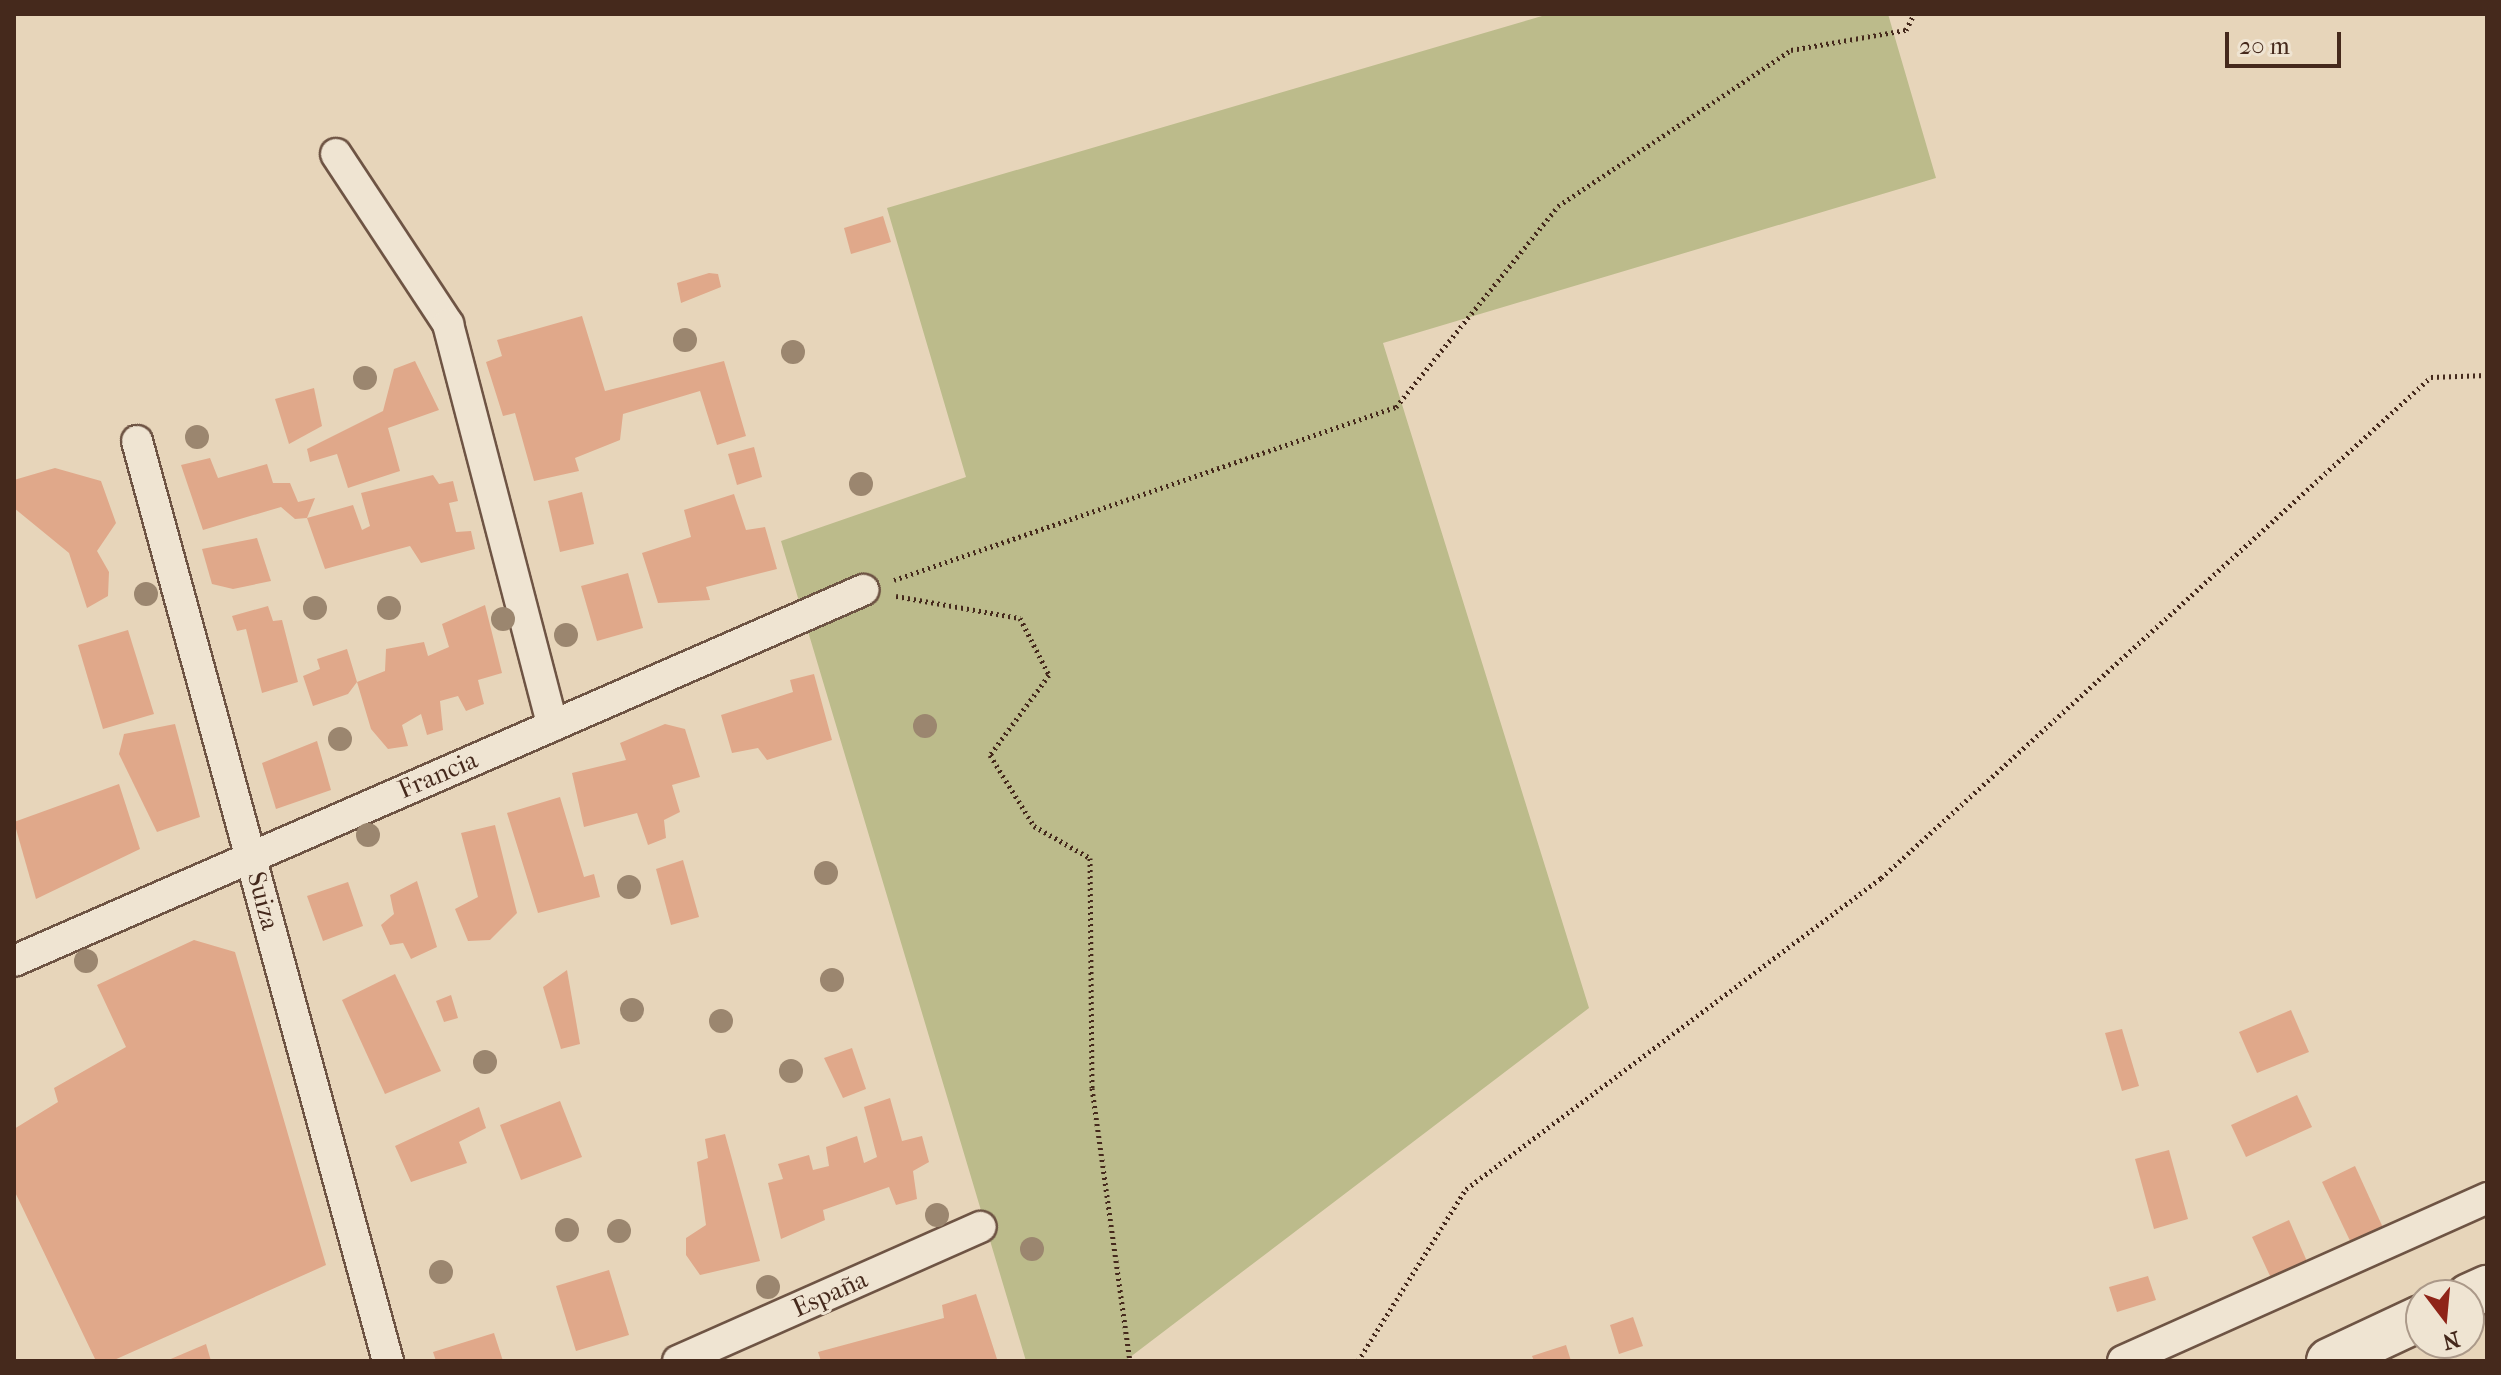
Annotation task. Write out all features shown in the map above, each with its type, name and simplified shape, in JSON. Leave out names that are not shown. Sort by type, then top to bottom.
[{"type":"main road","points":[[2329,1361],[2405,1325]]},
{"type":"street","points":[[336,154],[448,324],[553,726]]},
{"type":"street","name":"Suiza","points":[[137,441],[388,1361]]},
{"type":"street","name":"Francia","points":[[14,961],[250,855],[863,590]]},
{"type":"street","points":[[2123,1361],[2487,1198]]},
{"type":"street","name":"España","points":[[678,1361],[981,1227]]},
{"type":"path","points":[[863,590],[1396,407],[1558,206],[1791,50],[1906,30],[1914,14]]},
{"type":"path","points":[[1358,1361],[1466,1189],[1881,878],[2431,377],[2487,375]]},
{"type":"path","points":[[863,590],[1020,618],[1049,675],[990,755],[1034,826],[1090,858],[1092,1088],[1130,1361]]},
{"type":"shaded area","points":[[1549,14],[1888,14],[1936,178],[1383,343],[1589,1008],[1125,1361],[1026,1361],[781,541],[966,477],[887,208]]},
{"type":"building","points":[[883,216],[891,242],[851,254],[844,228]]},
{"type":"building","points":[[709,273],[718,274],[721,287],[681,303],[677,283]]},
{"type":"building","points":[[582,316],[605,391],[724,361],[746,436],[717,445],[700,391],[623,414],[620,440],[575,458],[579,471],[534,481],[515,413],[503,416],[486,362],[502,356],[497,340]]},
{"type":"building","points":[[415,361],[439,410],[388,428],[400,471],[348,488],[337,454],[310,462],[307,449],[383,411],[394,369]]},
{"type":"building","points":[[314,388],[322,426],[289,444],[275,399]]},
{"type":"building","points":[[754,447],[762,477],[737,485],[728,454]]},
{"type":"building","points":[[210,458],[218,478],[267,464],[273,483],[290,483],[298,502],[315,498],[307,518],[295,519],[281,507],[203,530],[181,465]]},
{"type":"building","points":[[55,468],[101,481],[116,523],[97,551],[109,572],[108,596],[87,608],[69,553],[14,508],[14,480]]},
{"type":"building","points":[[433,475],[439,484],[453,481],[458,501],[449,503],[456,532],[471,531],[475,549],[421,563],[410,546],[325,569],[307,518],[353,505],[362,530],[370,526],[361,493]]},
{"type":"building","points":[[582,492],[594,544],[560,552],[548,501]]},
{"type":"building","points":[[734,494],[746,530],[765,527],[777,569],[706,587],[710,600],[658,603],[642,553],[691,537],[684,510]]},
{"type":"building","points":[[257,538],[271,581],[233,589],[212,584],[202,549]]},
{"type":"building","points":[[628,573],[643,628],[597,641],[581,586]]},
{"type":"building","points":[[485,605],[502,673],[478,680],[484,704],[466,711],[458,696],[440,701],[443,730],[427,735],[421,714],[402,725],[408,746],[388,749],[371,729],[357,682],[385,671],[386,649],[424,642],[428,656],[449,647],[442,624]]},
{"type":"building","points":[[268,606],[273,621],[282,620],[298,682],[262,693],[246,629],[237,631],[232,616]]},
{"type":"building","points":[[128,630],[154,714],[103,729],[78,645]]},
{"type":"building","points":[[347,649],[357,682],[348,694],[313,706],[303,676],[320,669],[317,659]]},
{"type":"building","points":[[814,674],[832,740],[767,760],[758,748],[732,753],[721,715],[793,692],[790,680]]},
{"type":"building","points":[[175,724],[200,817],[157,832],[119,754],[124,734]]},
{"type":"building","points":[[665,724],[685,729],[700,777],[672,785],[680,812],[664,820],[666,838],[648,845],[637,813],[584,827],[572,773],[626,760],[620,743]]},
{"type":"building","points":[[317,741],[331,790],[276,809],[262,763]]},
{"type":"building","points":[[119,784],[140,849],[36,899],[14,822]]},
{"type":"building","points":[[560,797],[584,877],[594,874],[600,897],[538,913],[507,813]]},
{"type":"building","points":[[495,825],[517,913],[490,940],[468,941],[455,909],[478,897],[461,833]]},
{"type":"building","points":[[683,860],[699,917],[671,925],[656,869]]},
{"type":"building","points":[[417,881],[437,947],[411,959],[403,943],[390,945],[381,925],[394,914],[390,895]]},
{"type":"building","points":[[348,882],[363,926],[323,941],[307,896]]},
{"type":"building","points":[[194,940],[235,952],[326,1265],[112,1361],[96,1361],[14,1190],[14,1129],[58,1102],[54,1088],[126,1047],[97,985]]},
{"type":"building","points":[[567,970],[580,1044],[561,1049],[543,987]]},
{"type":"building","points":[[395,974],[441,1071],[385,1094],[342,1000]]},
{"type":"building","points":[[451,995],[458,1018],[444,1022],[436,1001]]},
{"type":"building","points":[[2291,1010],[2309,1052],[2257,1073],[2239,1032]]},
{"type":"building","points":[[2122,1029],[2139,1086],[2122,1091],[2105,1033]]},
{"type":"building","points":[[852,1048],[866,1089],[843,1098],[824,1058]]},
{"type":"building","points":[[2297,1095],[2312,1127],[2246,1157],[2231,1125]]},
{"type":"building","points":[[890,1098],[902,1141],[922,1136],[929,1162],[913,1171],[917,1199],[896,1205],[889,1187],[823,1210],[825,1220],[781,1239],[768,1183],[783,1179],[778,1164],[809,1155],[813,1170],[829,1166],[826,1147],[857,1136],[864,1163],[877,1157],[864,1107]]},
{"type":"building","points":[[560,1101],[582,1157],[521,1180],[500,1125]]},
{"type":"building","points":[[479,1107],[486,1128],[459,1142],[467,1163],[411,1182],[395,1146]]},
{"type":"building","points":[[725,1134],[760,1261],[700,1275],[686,1255],[686,1238],[706,1225],[697,1162],[708,1158],[705,1139]]},
{"type":"building","points":[[2169,1150],[2188,1219],[2154,1229],[2135,1159]]},
{"type":"building","points":[[2355,1166],[2385,1232],[2353,1247],[2322,1182]]},
{"type":"building","points":[[2289,1220],[2312,1273],[2276,1289],[2252,1237]]},
{"type":"building","points":[[609,1270],[629,1335],[576,1351],[556,1286]]},
{"type":"building","points":[[2148,1276],[2156,1300],[2117,1312],[2109,1287]]},
{"type":"building","points":[[976,1294],[997,1359],[821,1361],[818,1352],[944,1318],[942,1305]]},
{"type":"building","points":[[1633,1317],[1643,1346],[1619,1354],[1610,1325]]},
{"type":"building","points":[[494,1333],[503,1361],[436,1361],[433,1352]]},
{"type":"building","points":[[206,1344],[211,1361],[166,1361]]},
{"type":"building","points":[[1566,1345],[1571,1361],[1534,1361],[1532,1356]]}]
